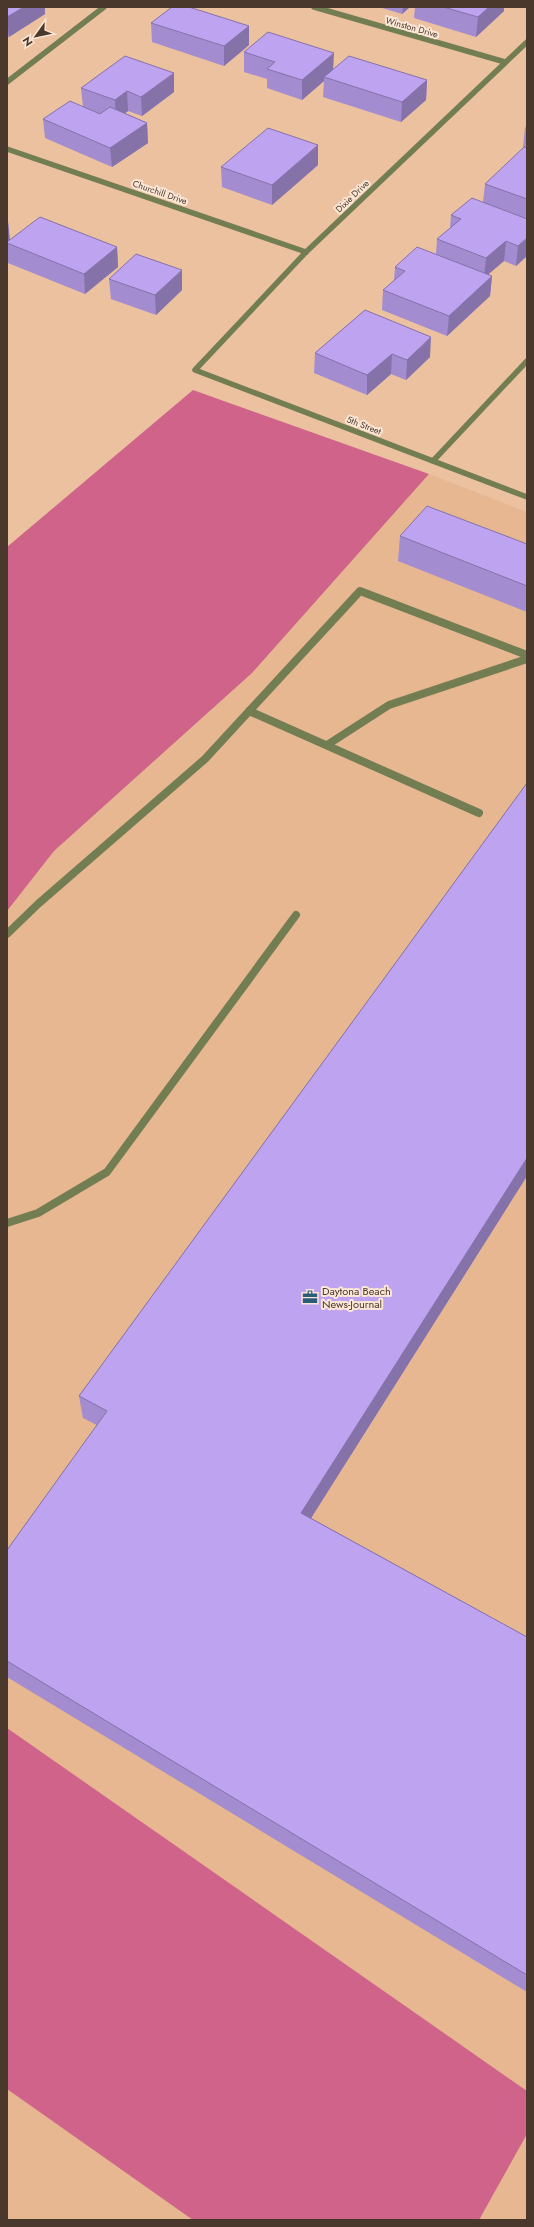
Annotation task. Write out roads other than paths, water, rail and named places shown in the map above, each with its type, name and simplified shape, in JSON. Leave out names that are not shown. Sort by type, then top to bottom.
[{"type":"street","points":[[7,82],[104,7]]},
{"type":"street","name":"Winston Drive","points":[[314,7],[505,62]]},
{"type":"street","name":"Dixie Drive","points":[[195,370],[306,252],[527,42]]},
{"type":"street","name":"Churchill Drive","points":[[7,149],[306,252]]},
{"type":"street","points":[[433,461],[527,360]]},
{"type":"street","name":"5th Street","points":[[195,370],[527,497]]},
{"type":"street","points":[[7,934],[38,904],[205,759],[360,592],[527,655]]},
{"type":"street","points":[[327,745],[389,705],[527,659]]},
{"type":"street","points":[[249,711],[479,813]]},
{"type":"street","points":[[7,1223],[38,1213],[107,1172],[296,915]]},
{"type":"place","name":"Daytona Beach News-Journal","points":[[310,1297]]}]
